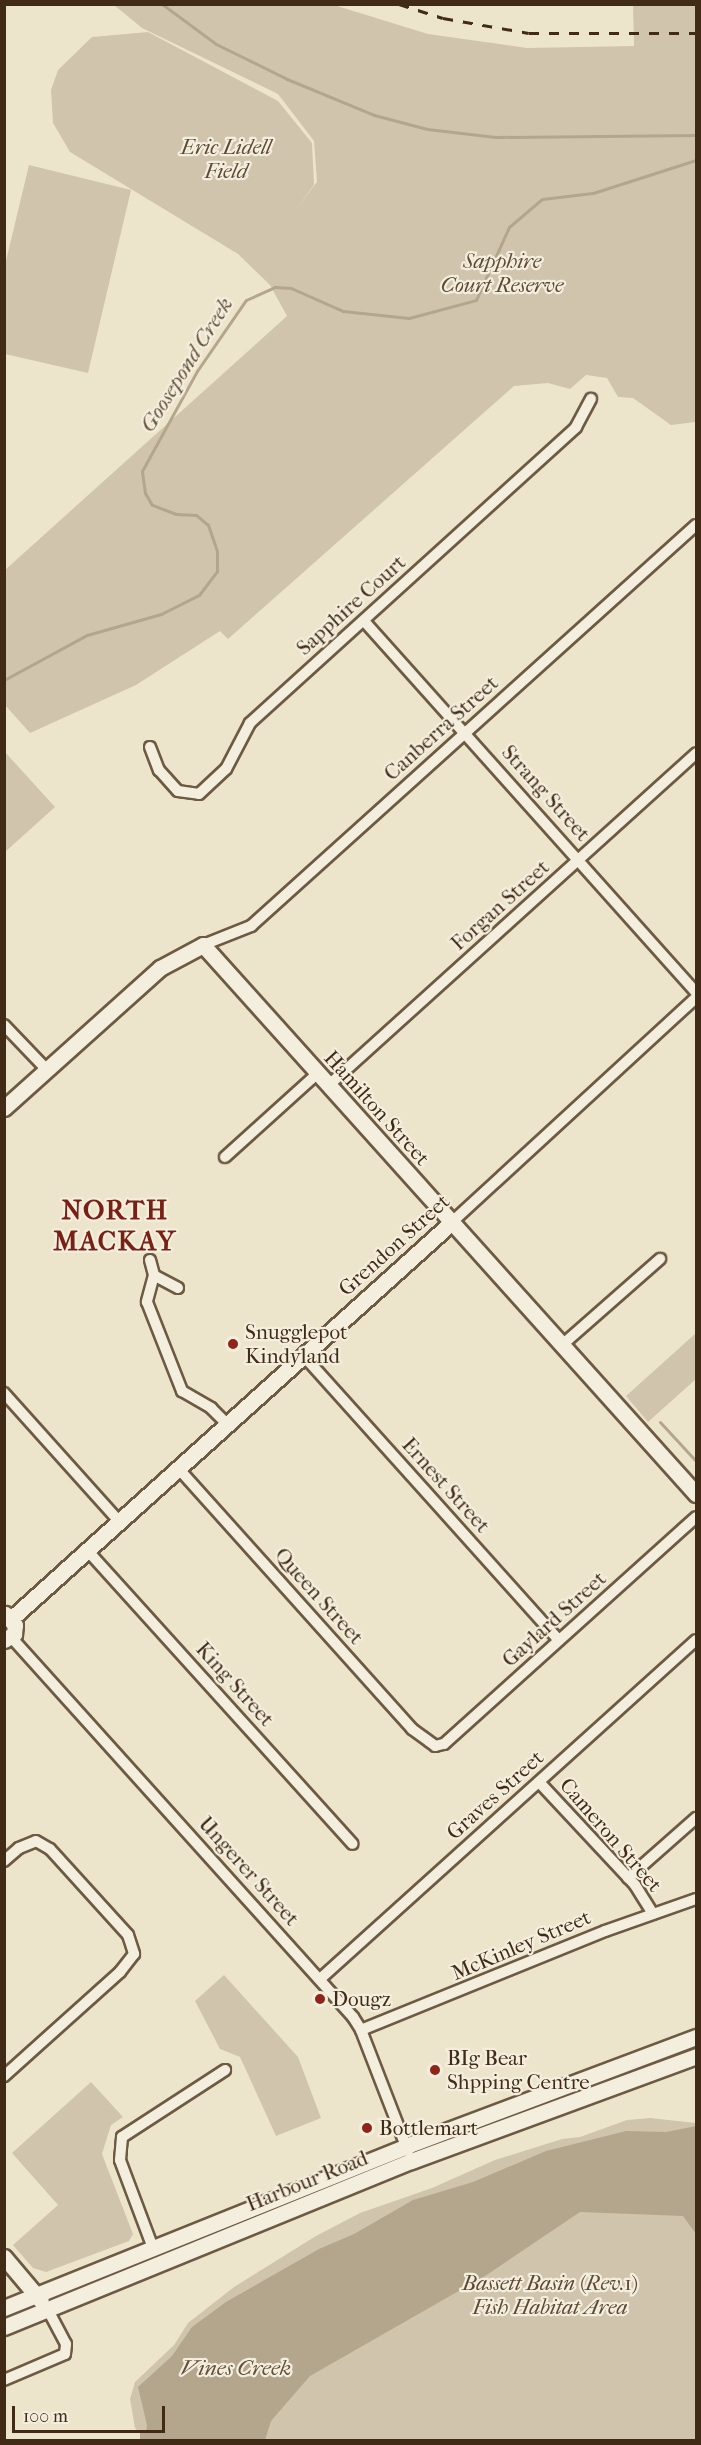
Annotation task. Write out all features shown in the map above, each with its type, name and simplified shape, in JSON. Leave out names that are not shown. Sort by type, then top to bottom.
[{"type":"street","name":"Sapphire Court","points":[[150,747],[159,770],[178,792],[199,794],[226,769],[250,723],[576,427],[591,399]]},
{"type":"street","name":"Canberra Street","points":[[202,945],[251,926],[696,525]]},
{"type":"street","name":"Strang Street","points":[[364,621],[696,992]]},
{"type":"street","name":"Forgan Street","points":[[329,1085],[696,753]]},
{"type":"street","points":[[4,1108],[160,968],[202,945]]},
{"type":"street","name":"Hamilton Street","points":[[202,945],[696,1494]]},
{"type":"street","name":"Grendon Street","points":[[8,1616],[87,1550],[452,1222],[696,998]]},
{"type":"street","points":[[4,1025],[46,1070]]},
{"type":"street","points":[[225,1157],[318,1073]]},
{"type":"street","points":[[561,1346],[660,1259]]},
{"type":"street","points":[[150,1260],[154,1275],[147,1302],[177,1383],[227,1424]]},
{"type":"street","points":[[154,1275],[178,1288]]},
{"type":"street","name":"Ernest Street","points":[[303,1355],[559,1640]]},
{"type":"street","points":[[4,1393],[119,1521]]},
{"type":"street","name":"Queen Street","points":[[178,1468],[412,1729],[435,1746]]},
{"type":"street","name":"Gaylard Street","points":[[435,1746],[444,1744],[696,1517]]},
{"type":"street","name":"King Street","points":[[87,1550],[353,1844]]},
{"type":"street","points":[[8,1616],[15,1630],[8,1638]]},
{"type":"street","name":"Ungerer Street","points":[[8,1638],[320,1979],[361,2030],[411,2161]]},
{"type":"street","name":"Graves Street","points":[[320,1979],[696,1640]]},
{"type":"street","name":"Cameron Street","points":[[538,1782],[628,1878],[653,1914]]},
{"type":"street","points":[[628,1878],[696,1818]]},
{"type":"street","points":[[4,1861],[19,1848],[36,1841],[50,1849],[128,1935],[134,1954],[120,1972],[4,2076]]},
{"type":"street","name":"McKinley Street","points":[[361,2030],[696,1899]]},
{"type":"street","name":"Harbour Road","points":[[4,2308],[406,2146],[696,2037]]},
{"type":"street","name":"Harbour Road","points":[[4,2327],[411,2161],[696,2056]]},
{"type":"street","points":[[153,2248],[120,2160],[122,2137],[137,2123],[225,2070]]},
{"type":"street","points":[[4,2257],[48,2310],[66,2344],[65,2354],[4,2380]]},
{"type":"green space","points":[[114,5],[334,5],[428,34],[527,48],[634,46],[633,5],[696,5],[696,422],[671,425],[633,398],[618,397],[607,378],[586,375],[570,389],[548,383],[514,386],[228,639],[220,631],[136,685],[30,733],[5,705],[5,570],[287,316],[270,285],[238,254],[70,152],[53,123],[51,90],[58,70],[92,37],[148,32],[278,101],[312,143],[314,185],[296,209],[317,182],[314,141],[278,94],[142,28]]},
{"type":"green space","points":[[29,165],[131,190],[88,373],[5,354],[5,265]]},
{"type":"green space","points":[[4,751],[55,807],[5,852],[4,852]]},
{"type":"green space","points":[[696,1333],[696,1379],[648,1422],[626,1396]]},
{"type":"green space","points":[[224,1975],[298,2057],[321,2118],[276,2136],[240,2057],[220,2049],[195,2001]]},
{"type":"green space","points":[[91,2082],[123,2117],[111,2125],[102,2154],[133,2234],[129,2241],[46,2272],[33,2268],[13,2245],[58,2205],[12,2153]]},
{"type":"green space","name":"Bassett Basin (Rev.1) Fish Habitat Area","points":[[650,2118],[696,2123],[696,2440],[147,2440],[135,2428],[130,2399],[135,2382],[174,2345],[188,2323],[234,2287],[316,2236],[360,2213],[432,2188],[495,2160],[562,2139],[580,2137],[627,2120]]},
{"type":"water","name":"Vines Creek","points":[[696,2126],[696,2234],[683,2216],[580,2212],[485,2276],[310,2376],[271,2421],[265,2440],[140,2440],[140,2433],[146,2433],[147,2425],[138,2387],[172,2356],[192,2327],[226,2302],[319,2249],[354,2234],[413,2200],[473,2182],[546,2151],[626,2131],[666,2132]]},
{"type":"waterway","points":[[162,4],[216,44],[287,79],[374,115],[427,129],[496,137],[696,135]]},
{"type":"waterway","name":"Goosepond Creek","points":[[4,680],[87,635],[161,614],[199,595],[217,571],[217,551],[208,525],[196,515],[176,514],[152,505],[145,493],[142,471],[197,371],[246,300],[275,287],[291,288],[343,311],[409,318],[476,300],[509,227],[542,199],[593,193],[696,160]]},
{"type":"waterway","points":[[660,1422],[696,1461]]},
{"type":"railway","points":[[399,4],[443,18],[529,33],[696,33]]},
{"type":"place","name":"Snugglepot Kindyland","points":[[233,1344]]},
{"type":"place","name":"Dougz","points":[[320,1999]]},
{"type":"place","name":"BIg Bear Shpping Centre","points":[[435,2070]]},
{"type":"place","name":"Bottlemart","points":[[367,2128]]},
{"type":"district","name":"NORTH MACKAY","points":[[115,1226]]},
{"type":"park label","name":"Eric Lidell Field","points":[[226,159]]},
{"type":"park label","name":"Sapphire Court Reserve","points":[[502,273]]}]
